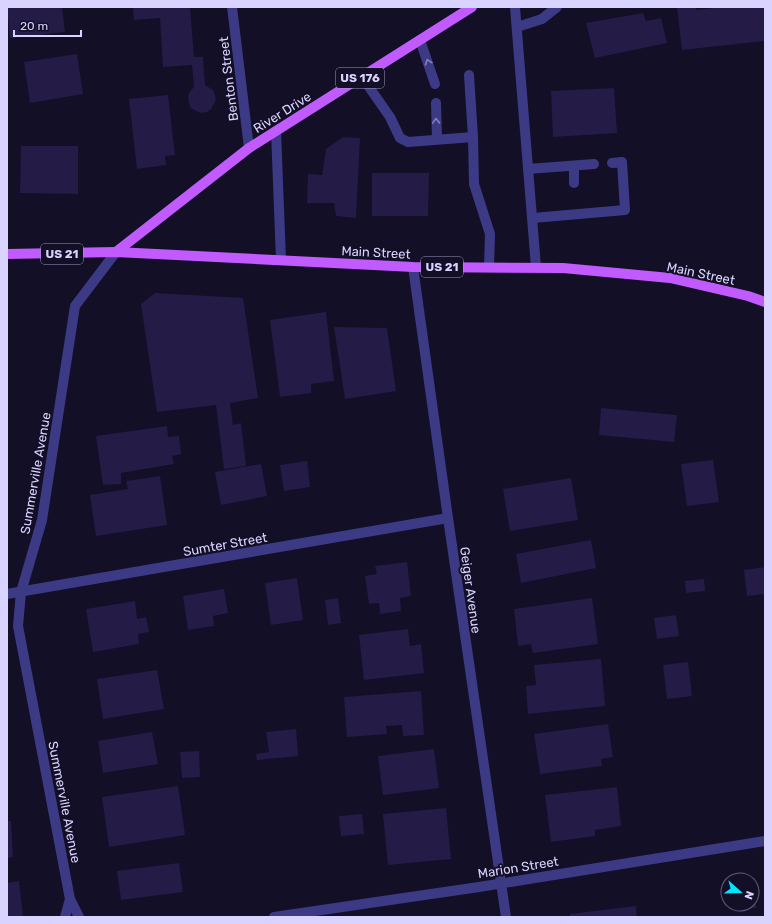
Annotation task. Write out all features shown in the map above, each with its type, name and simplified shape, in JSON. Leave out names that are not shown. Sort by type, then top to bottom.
[{"type":"main road","name":"River Drive","points":[[116,252],[249,148],[472,7]]},
{"type":"main road","name":"Main Street","points":[[7,254],[116,252],[413,266],[563,268],[670,278],[748,296],[765,302]]},
{"type":"street","name":"Benton Street","points":[[232,7],[249,148]]},
{"type":"street","points":[[515,7],[536,267]]},
{"type":"street","points":[[516,27],[542,19],[558,7]]},
{"type":"street","points":[[420,40],[435,84]]},
{"type":"street","points":[[469,75],[474,184],[490,234],[489,267]]},
{"type":"street","points":[[362,77],[390,117],[400,138],[408,142],[473,137]]},
{"type":"street","points":[[436,103],[437,139]]},
{"type":"street","points":[[276,132],[281,260]]},
{"type":"street","points":[[533,218],[577,211],[606,209],[625,210],[622,162],[612,163]]},
{"type":"street","points":[[528,169],[594,164]]},
{"type":"street","points":[[574,166],[574,183]]},
{"type":"street","name":"Summerville Avenue","points":[[70,899],[18,626],[21,592],[42,520],[75,306],[116,252]]},
{"type":"street","name":"Geiger Avenue","points":[[413,266],[506,917]]},
{"type":"street","name":"Sumter Street","points":[[7,594],[448,518]]},
{"type":"street","name":"Marion Street","points":[[274,917],[765,841]]},
{"type":"street","points":[[65,917],[70,899]]},
{"type":"street","points":[[70,899],[79,917]]},
{"type":"building","points":[[7,7],[62,7],[65,32],[10,38]]},
{"type":"building","points":[[133,7],[190,7],[194,57],[203,57],[205,85],[213,90],[216,100],[211,109],[207,112],[202,113],[196,111],[191,108],[189,103],[189,93],[194,87],[192,65],[163,67],[160,18],[134,20]]},
{"type":"building","points":[[677,7],[696,7],[696,10],[723,7],[765,7],[765,41],[682,50]]},
{"type":"building","points":[[643,13],[646,21],[661,18],[667,43],[595,58],[586,23]]},
{"type":"building","points":[[77,54],[83,94],[30,103],[24,62]]},
{"type":"building","points":[[614,88],[617,133],[553,137],[551,91]]},
{"type":"building","points":[[168,95],[175,155],[165,156],[166,165],[137,169],[129,99]]},
{"type":"building","points":[[343,137],[360,138],[356,218],[336,216],[334,203],[307,203],[308,174],[322,175],[326,149]]},
{"type":"building","points":[[21,146],[78,146],[78,194],[20,193]]},
{"type":"building","points":[[372,173],[429,173],[428,216],[372,216]]},
{"type":"building","points":[[155,293],[243,298],[258,398],[230,403],[233,425],[241,423],[246,466],[224,469],[216,405],[157,412],[141,304]]},
{"type":"building","points":[[326,312],[334,381],[311,384],[311,393],[280,397],[270,320]]},
{"type":"building","points":[[334,327],[387,328],[396,391],[345,399]]},
{"type":"building","points":[[601,408],[677,415],[674,442],[599,435]]},
{"type":"building","points":[[167,426],[168,437],[179,436],[181,454],[172,456],[174,464],[121,473],[121,484],[103,485],[96,436]]},
{"type":"building","points":[[713,460],[719,502],[687,506],[681,464]]},
{"type":"building","points":[[307,461],[310,487],[284,491],[280,465]]},
{"type":"building","points":[[261,464],[267,496],[221,505],[215,472]]},
{"type":"building","points":[[160,476],[167,525],[96,536],[90,495],[128,489],[126,481]]},
{"type":"building","points":[[571,478],[578,520],[510,531],[503,489]]},
{"type":"building","points":[[591,540],[596,568],[521,583],[516,554]]},
{"type":"building","points":[[407,562],[411,596],[400,598],[401,611],[380,614],[379,603],[369,604],[365,576],[377,574],[375,566]]},
{"type":"building","points":[[765,567],[765,594],[747,596],[744,570]]},
{"type":"building","points":[[297,578],[303,620],[271,625],[265,583]]},
{"type":"building","points":[[704,579],[705,591],[686,593],[685,581]]},
{"type":"building","points":[[224,589],[228,613],[213,616],[214,626],[188,630],[183,596]]},
{"type":"building","points":[[338,598],[341,623],[328,625],[325,600]]},
{"type":"building","points":[[592,598],[598,644],[533,653],[531,644],[518,646],[514,609]]},
{"type":"building","points":[[135,601],[137,619],[146,617],[149,632],[138,634],[139,644],[93,652],[86,609]]},
{"type":"building","points":[[676,615],[679,636],[657,639],[654,618]]},
{"type":"building","points":[[408,629],[410,646],[421,644],[424,673],[364,680],[359,635]]},
{"type":"building","points":[[601,659],[605,706],[528,714],[526,686],[536,685],[534,665]]},
{"type":"building","points":[[688,662],[692,696],[667,699],[663,665]]},
{"type":"building","points":[[157,670],[164,709],[103,719],[97,679]]},
{"type":"building","points":[[421,691],[424,735],[403,736],[402,725],[386,726],[387,734],[347,737],[344,697]]},
{"type":"building","points":[[608,724],[613,757],[601,759],[602,766],[540,774],[534,734]]},
{"type":"building","points":[[296,729],[298,756],[257,760],[256,754],[269,752],[266,732]]},
{"type":"building","points":[[152,732],[158,764],[103,773],[98,741]]},
{"type":"building","points":[[434,749],[439,788],[383,795],[378,756]]},
{"type":"building","points":[[199,751],[200,777],[182,778],[180,752]]},
{"type":"building","points":[[178,786],[185,835],[109,847],[102,797]]},
{"type":"building","points":[[617,787],[621,826],[595,830],[595,836],[551,842],[545,795]]},
{"type":"building","points":[[446,808],[451,859],[388,865],[383,814]]},
{"type":"building","points":[[362,814],[364,834],[341,836],[339,816]]},
{"type":"building","points":[[7,821],[11,821],[13,857],[7,858]]},
{"type":"building","points":[[179,863],[183,892],[121,900],[117,871]]},
{"type":"building","points":[[19,881],[23,917],[7,917],[7,883]]},
{"type":"building","points":[[636,906],[637,917],[570,917],[570,914]]}]
